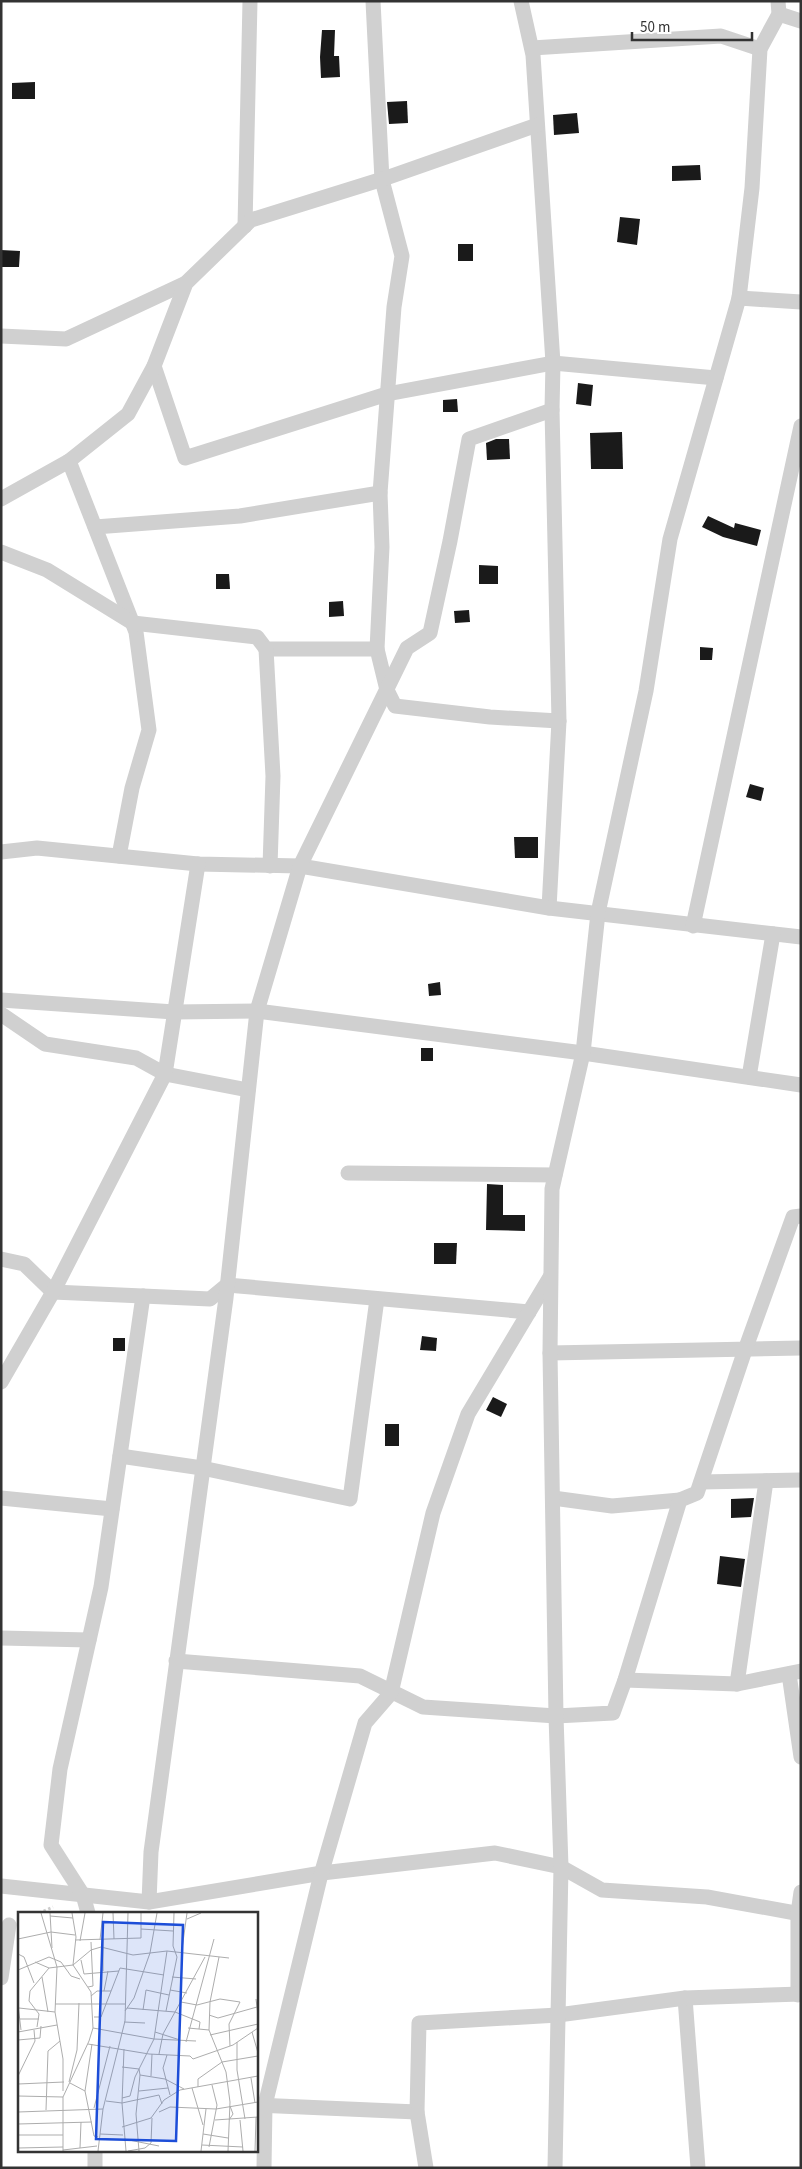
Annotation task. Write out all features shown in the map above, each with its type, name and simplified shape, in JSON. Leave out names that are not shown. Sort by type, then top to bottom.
[{"type":"street","points":[[245,226],[250,1]]},
{"type":"street","points":[[373,1],[382,180],[402,256],[394,307],[380,493],[382,547],[377,649],[386,690],[395,706],[490,717],[559,721]]},
{"type":"street","points":[[521,1],[532,48],[553,363],[552,410],[559,721],[549,908]]},
{"type":"street","points":[[555,2168],[562,1867],[556,1716],[550,1353],[552,1190],[583,1052],[598,913],[646,691],[670,539],[739,298],[752,188],[760,49],[778,7],[801,21]]},
{"type":"street","points":[[532,48],[721,36],[760,49]]},
{"type":"street","points":[[1,336],[66,339],[186,283],[252,220],[382,180],[537,125]]},
{"type":"street","points":[[1,498],[69,461],[128,414],[154,366],[186,283]]},
{"type":"street","points":[[739,298],[801,302]]},
{"type":"street","points":[[154,366],[185,458],[387,394],[553,363],[716,378]]},
{"type":"street","points":[[148,1902],[151,1852],[227,1285],[257,1011],[300,866],[407,648],[430,632],[450,541],[469,439],[552,410]]},
{"type":"street","points":[[693,926],[801,426]]},
{"type":"street","points":[[69,461],[136,632],[149,730],[132,788],[119,856]]},
{"type":"street","points":[[95,528],[240,516],[380,493]]},
{"type":"street","points":[[1,552],[47,570],[133,623],[257,637],[266,649],[273,776],[270,866]]},
{"type":"street","points":[[266,649],[377,649]]},
{"type":"street","points":[[1,852],[37,848],[198,864],[300,866],[549,908],[801,937]]},
{"type":"street","points":[[1,1382],[53,1292],[165,1074],[198,864]]},
{"type":"street","points":[[749,1077],[773,934]]},
{"type":"street","points":[[1,1000],[174,1012],[257,1011],[583,1052],[801,1084]]},
{"type":"street","points":[[1,1014],[46,1044],[136,1058],[165,1074],[248,1090]]},
{"type":"street","points":[[348,1173],[555,1175]]},
{"type":"street","points":[[553,1498],[612,1506],[680,1500],[697,1493],[745,1350],[793,1217],[801,1216]]},
{"type":"street","points":[[1,1259],[24,1264],[53,1292],[210,1299],[227,1285],[530,1312]]},
{"type":"street","points":[[264,2168],[260,2105],[322,1873],[365,1723],[391,1693],[433,1513],[468,1414],[551,1276]]},
{"type":"street","points":[[88,1912],[83,1895],[51,1845],[60,1769],[102,1587],[142,1296]]},
{"type":"street","points":[[120,1456],[202,1468],[350,1499],[377,1298]]},
{"type":"street","points":[[550,1353],[801,1348]]},
{"type":"street","points":[[701,1482],[801,1480]]},
{"type":"street","points":[[737,1684],[766,1481]]},
{"type":"street","points":[[1,1498],[112,1509]]},
{"type":"street","points":[[176,1661],[360,1676],[391,1693],[423,1707],[556,1716],[613,1713],[625,1680],[680,1500]]},
{"type":"street","points":[[1,1638],[90,1640]]},
{"type":"street","points":[[625,1680],[737,1684],[795,1672],[801,1757]]},
{"type":"street","points":[[1,1886],[148,1902],[322,1873],[495,1853],[562,1867],[602,1890],[707,1897],[799,1914]]},
{"type":"street","points":[[426,2168],[417,2112],[419,2023],[558,2015],[685,1998],[799,1994],[799,1914],[801,1892]]},
{"type":"street","points":[[1,1978],[8,1925]]},
{"type":"street","points":[[685,1998],[698,2168]]},
{"type":"street","points":[[260,2105],[417,2112]]},
{"type":"street","points":[[95,2152],[95,2168]]},
{"type":"building","points":[[322,30],[335,30],[334,56],[339,56],[340,77],[321,78]]},
{"type":"building","points":[[35,82],[35,99],[12,99],[12,83]]},
{"type":"building","points":[[407,101],[408,123],[389,124],[387,102]]},
{"type":"building","points":[[577,113],[579,133],[554,135],[553,115]]},
{"type":"building","points":[[700,165],[701,180],[672,181],[672,166]]},
{"type":"building","points":[[620,217],[640,219],[637,245],[617,242]]},
{"type":"building","points":[[458,244],[473,244],[473,261],[458,261]]},
{"type":"building","points":[[1,250],[20,251],[19,267],[1,267]]},
{"type":"building","points":[[578,383],[593,385],[591,406],[576,404]]},
{"type":"building","points":[[457,399],[458,412],[443,412],[443,400]]},
{"type":"building","points":[[622,432],[623,469],[591,469],[590,433]]},
{"type":"building","points":[[496,439],[509,439],[510,459],[487,460],[486,443]]},
{"type":"building","points":[[708,516],[734,528],[735,523],[761,530],[757,546],[723,537],[702,527]]},
{"type":"building","points":[[479,565],[498,566],[498,584],[479,584]]},
{"type":"building","points":[[216,574],[229,574],[230,589],[216,589]]},
{"type":"building","points":[[343,601],[344,616],[329,617],[329,602]]},
{"type":"building","points":[[469,610],[470,622],[455,623],[454,611]]},
{"type":"building","points":[[700,647],[713,648],[712,660],[700,660]]},
{"type":"building","points":[[750,784],[764,788],[761,801],[746,797]]},
{"type":"building","points":[[514,837],[538,837],[538,858],[515,858]]},
{"type":"building","points":[[440,982],[441,995],[429,996],[428,984]]},
{"type":"building","points":[[421,1048],[433,1048],[433,1061],[421,1061]]},
{"type":"building","points":[[487,1184],[503,1185],[503,1215],[525,1215],[525,1231],[486,1230]]},
{"type":"building","points":[[434,1243],[457,1243],[456,1264],[434,1264]]},
{"type":"building","points":[[422,1336],[437,1338],[436,1351],[420,1350]]},
{"type":"building","points":[[113,1338],[125,1338],[125,1351],[113,1351]]},
{"type":"building","points":[[493,1397],[507,1404],[501,1417],[486,1410]]},
{"type":"building","points":[[385,1424],[399,1424],[399,1446],[385,1446]]},
{"type":"building","points":[[754,1498],[751,1517],[731,1518],[731,1499]]},
{"type":"building","points":[[720,1556],[745,1559],[741,1587],[717,1584]]}]
